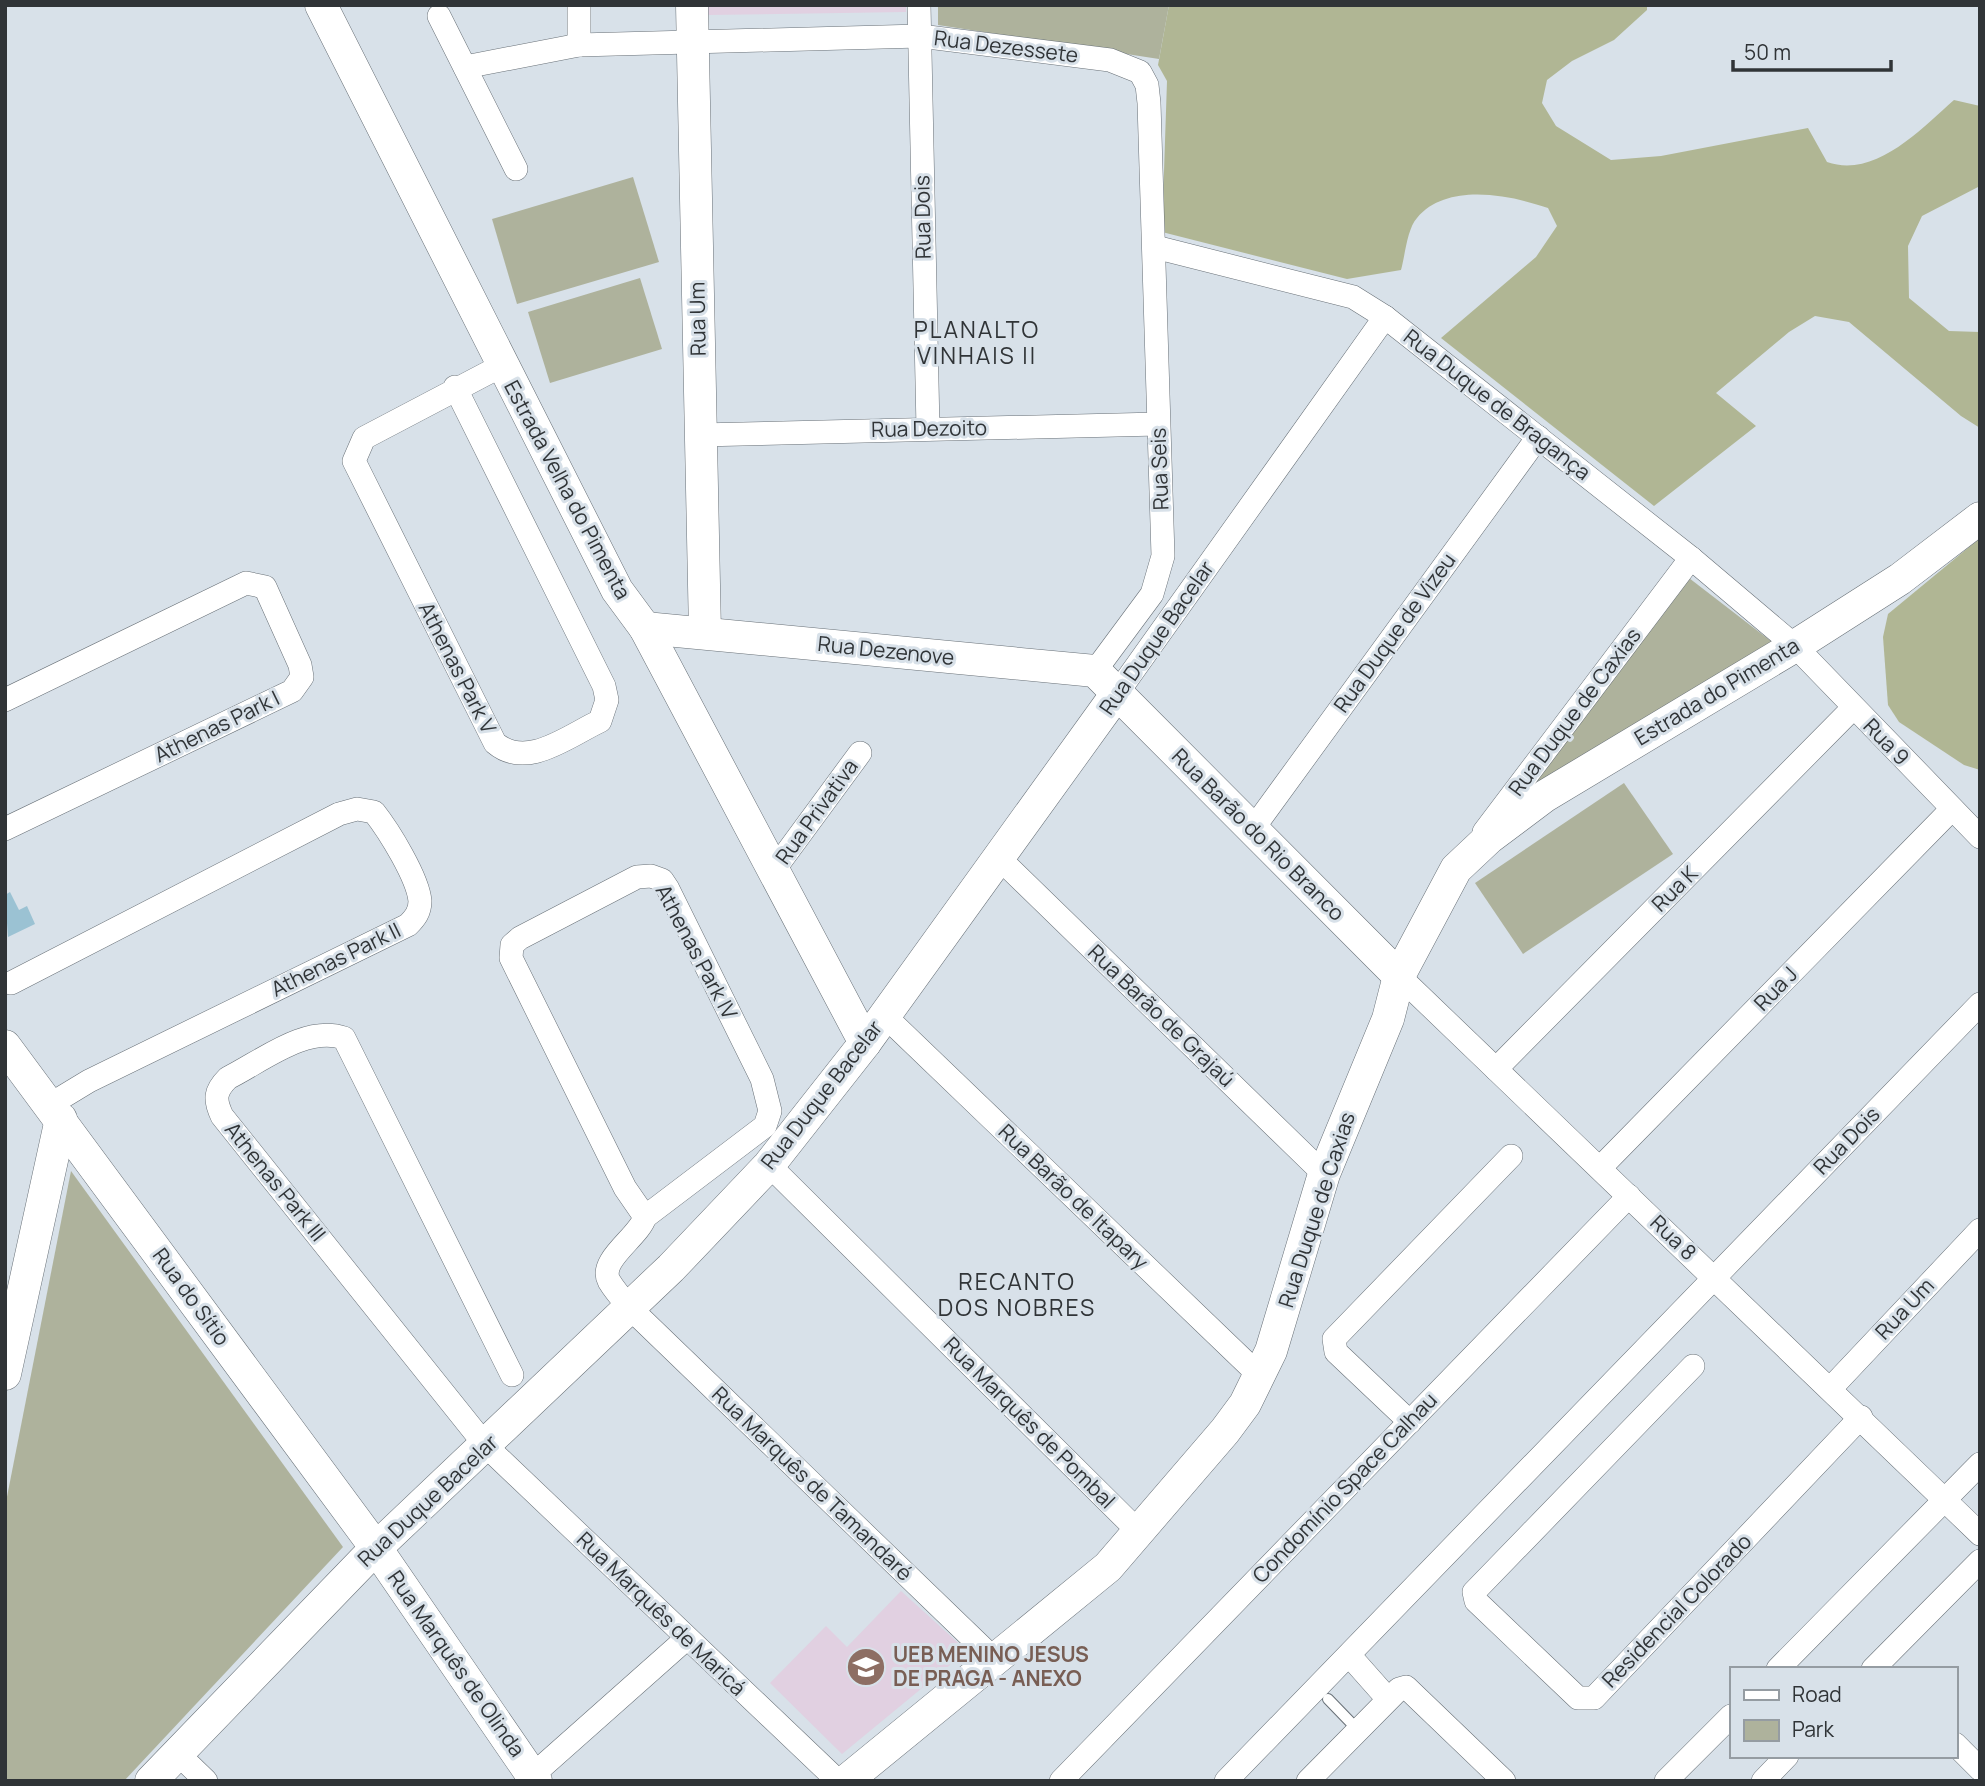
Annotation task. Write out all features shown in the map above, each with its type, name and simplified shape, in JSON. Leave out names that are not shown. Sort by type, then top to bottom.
[{"type":"main road","name":"Estrada Velha do Pimenta","points":[[321,5],[501,366],[617,590],[645,628],[865,1043]]},
{"type":"main road","name":"Rua Um","points":[[692,5],[705,634]]},
{"type":"main road","name":"Estrada do Pimenta","points":[[1456,869],[1516,817],[1575,776],[1795,646],[1900,579],[1980,518]]},
{"type":"main road","name":"Rua Dezenove","points":[[645,628],[1107,681]]},
{"type":"main road","name":"Rua Barão do Rio Branco","points":[[1107,681],[1399,976]]},
{"type":"main road","name":"Rua Duque Bacelar","points":[[151,1781],[176,1752],[376,1548],[630,1308],[769,1165],[865,1043],[999,858],[1107,681]]},
{"type":"main road","name":"Rua Duque de Caxias","points":[[846,1781],[1086,1587],[1140,1533],[1225,1431],[1261,1377],[1324,1174],[1388,1019],[1399,976],[1456,869]]},
{"type":"main road","name":"Rua do Sítio","points":[[5,1046],[56,1111],[376,1548]]},
{"type":"main road","points":[[5,1374],[56,1111]]},
{"type":"main road","name":"Rua Marquês de Olinda","points":[[376,1548],[532,1779]]},
{"type":"street","points":[[579,5],[579,45]]},
{"type":"street","name":"Rua Dois","points":[[919,5],[928,429]]},
{"type":"street","points":[[439,16],[516,169]]},
{"type":"street","name":"Rua Dezessete","points":[[465,66],[579,45],[920,36],[1110,60],[1140,72],[1147,85],[1155,247]]},
{"type":"street","name":"Rua Duque de Bragança","points":[[1155,247],[1353,297],[1385,317],[1692,558],[1795,646]]},
{"type":"street","name":"Rua Seis","points":[[1107,681],[1152,594],[1160,574],[1163,556],[1155,247]]},
{"type":"street","name":"Rua Duque Bacelar","points":[[1107,681],[1385,317]]},
{"type":"street","name":"Athenas Park V","points":[[455,387],[604,686],[607,701],[600,721],[527,755],[505,751],[495,743],[354,461],[364,438],[455,387],[501,366]]},
{"type":"street","name":"Rua Dezoito","points":[[700,435],[1158,424]]},
{"type":"street","name":"Rua Duque de Vizeu","points":[[1252,830],[1538,437]]},
{"type":"street","name":"Rua Duque de Caxias","points":[[1456,869],[1692,558]]},
{"type":"street","name":"Athenas Park I","points":[[5,701],[246,583],[265,587],[300,666],[302,677],[292,691],[5,829]]},
{"type":"street","name":"Rua 9","points":[[1795,646],[1980,836]]},
{"type":"street","name":"Rua K","points":[[1496,1069],[1853,708]]},
{"type":"street","name":"Rua Privativa","points":[[774,870],[860,753]]},
{"type":"street","name":"Athenas Park II","points":[[11,983],[339,814],[357,809],[374,812],[416,886],[420,903],[417,916],[408,925],[89,1081],[56,1111]]},
{"type":"street","name":"Rua J","points":[[1600,1168],[1952,809]]},
{"type":"street","name":"Rua Barão de Grajaú","points":[[999,858],[1324,1174]]},
{"type":"street","name":"Athenas Park IV","points":[[630,1308],[608,1279],[607,1270],[611,1261],[642,1226],[645,1217],[765,1126],[770,1111],[762,1079],[668,889],[662,880],[651,876],[637,877],[520,938],[512,945],[511,958],[625,1188],[645,1217]]},
{"type":"street","name":"Rua 8","points":[[1399,976],[1980,1534]]},
{"type":"street","name":"Rua Dois","points":[[1226,1781],[1323,1693],[1349,1655],[1980,1004]]},
{"type":"street","name":"Rua Barão de Itapary","points":[[885,1016],[1261,1377]]},
{"type":"street","name":"Athenas Park III","points":[[486,1446],[222,1116],[215,1102],[218,1088],[228,1078],[312,1035],[332,1034],[344,1038],[512,1375]]},
{"type":"street","points":[[1410,1422],[1336,1352],[1334,1339],[1511,1156]]},
{"type":"street","name":"Rua Marquês de Pombal","points":[[769,1165],[1140,1533]]},
{"type":"street","name":"Condomínio Space Calhau","points":[[1062,1781],[1629,1196]]},
{"type":"street","name":"Rua Um","points":[[1831,1388],[1980,1230]]},
{"type":"street","name":"Rua Marquês de Tamandaré","points":[[630,1308],[995,1660]]},
{"type":"street","name":"Residencial Colorado","points":[[1693,1366],[1474,1592],[1475,1601],[1578,1698],[1594,1698],[1861,1417]]},
{"type":"street","name":"Rua Marquês de Maricá","points":[[486,1446],[838,1781]]},
{"type":"street","points":[[1780,1667],[1980,1465]]},
{"type":"street","points":[[1878,1667],[1980,1561]]},
{"type":"street","points":[[532,1779],[686,1639]]},
{"type":"street","points":[[1349,1655],[1388,1699]]},
{"type":"street","points":[[1308,1781],[1398,1689],[1409,1688],[1504,1781]]},
{"type":"street","points":[[1680,1776],[1730,1717]]},
{"type":"street","points":[[1957,1746],[1980,1769]]},
{"type":"street","points":[[176,1752],[206,1781]]},
{"type":"street","points":[[1763,1781],[1785,1758]]},
{"type":"lane","points":[[1323,1693],[1358,1730]]},
{"type":"shaded area","points":[[708,5],[906,5],[906,12],[708,15]]},
{"type":"shaded area","name":"UEB MENINO JESUS DE PRAGA - ANEXO","points":[[901,1591],[967,1651],[842,1754],[770,1683],[826,1626],[847,1647]]},
{"type":"green space","points":[[938,5],[1169,5],[1159,59],[938,25]]},
{"type":"green space","points":[[1169,5],[1647,5],[1647,10],[1614,40],[1572,61],[1547,80],[1542,103],[1556,126],[1611,160],[1661,156],[1808,128],[1827,162],[1862,164],[1880,158],[1912,137],[1954,100],[1980,106],[1980,186],[1922,216],[1908,246],[1909,298],[1949,331],[1980,332],[1980,428],[1961,416],[1849,322],[1815,316],[1789,332],[1716,393],[1756,426],[1654,506],[1441,338],[1536,257],[1557,226],[1548,208],[1498,196],[1445,199],[1417,218],[1409,236],[1401,270],[1347,279],[1162,232],[1167,81],[1158,65]]},
{"type":"green space","points":[[633,177],[659,262],[517,304],[492,219]]},
{"type":"green space","points":[[640,278],[662,349],[550,383],[528,312]]},
{"type":"green space","points":[[1980,538],[1980,770],[1964,765],[1899,722],[1888,705],[1883,637],[1888,614]]},
{"type":"green space","points":[[1689,578],[1776,645],[1532,786]]},
{"type":"green space","points":[[1624,783],[1673,854],[1523,954],[1475,883]]},
{"type":"green space","points":[[71,1171],[343,1547],[124,1781],[5,1781],[5,1507]]},
{"type":"water","points":[[10,892],[19,910],[27,906],[35,924],[8,937],[5,895]]},
{"type":"place","name":"UEB MENINO JESUS DE PRAGA - ANEXO","points":[[866,1667]]},
{"type":"district","name":"PLANALTO VINHAIS II","points":[[977,343]]},
{"type":"district","name":"RECANTO DOS NOBRES","points":[[1017,1295]]}]
